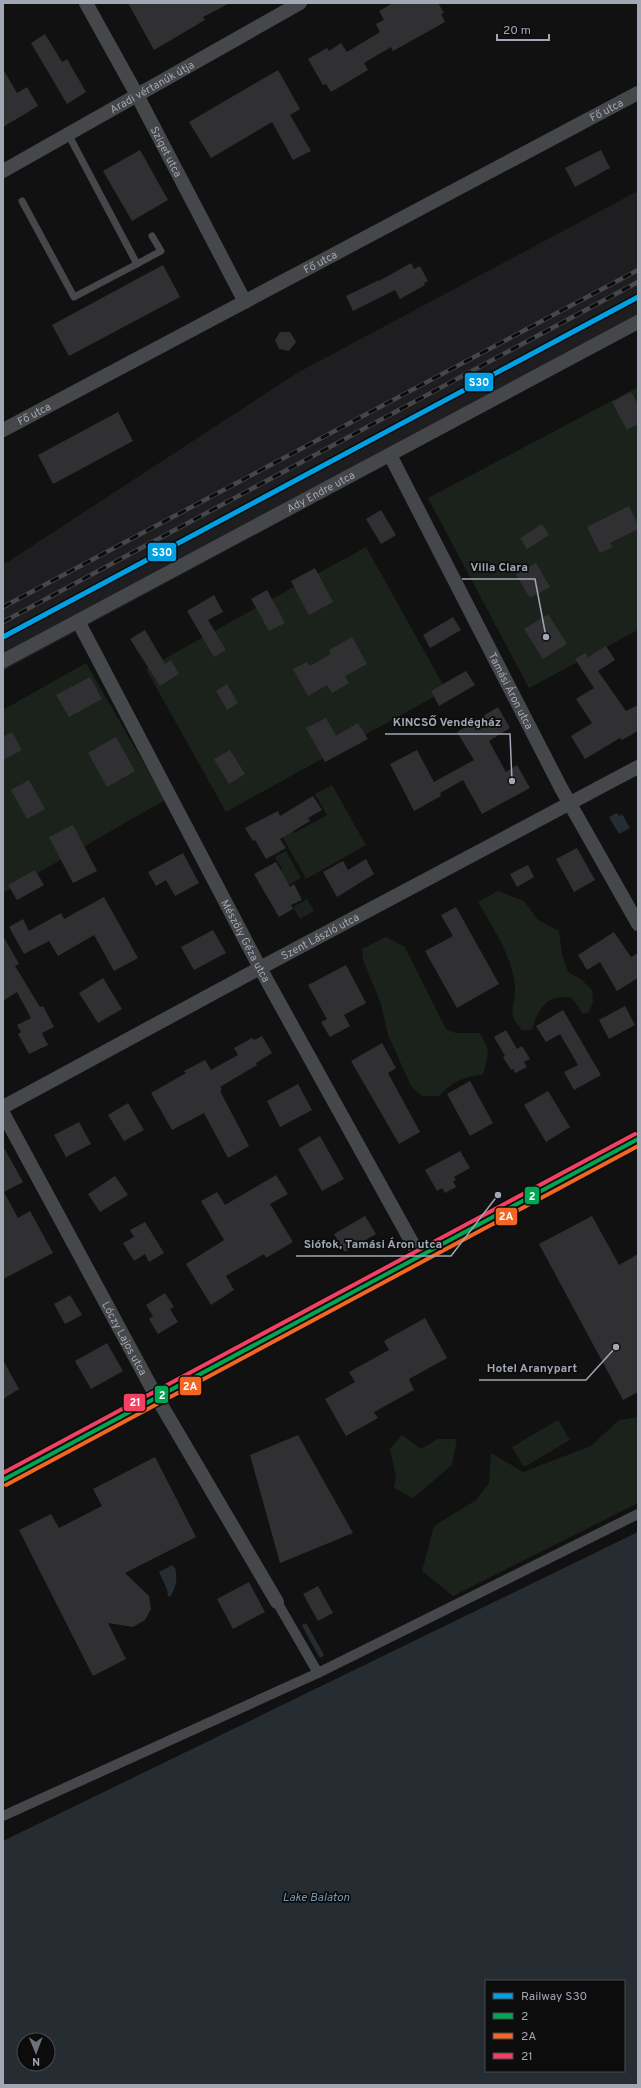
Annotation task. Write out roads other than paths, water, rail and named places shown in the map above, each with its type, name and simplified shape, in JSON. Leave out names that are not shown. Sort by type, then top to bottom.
[{"type":"street","name":"Sziget utca","points":[[86,3],[137,95],[245,302]]},
{"type":"street","name":"Aradi vértanúk útja","points":[[3,171],[300,3]]},
{"type":"street","name":"Fő utca","points":[[3,430],[638,93]]},
{"type":"street","name":"Ady Endre utca","points":[[3,661],[638,322]]},
{"type":"street","name":"Tamási Áron utca","points":[[390,455],[569,803],[638,924]]},
{"type":"street","name":"Mészöly Géza utca","points":[[78,621],[260,968],[420,1257]]},
{"type":"street","name":"Szent László utca","points":[[3,1107],[260,968],[638,767]]},
{"type":"street","name":"Lóczy Lajos utca","points":[[3,1113],[156,1396],[277,1602]]},
{"type":"street","points":[[3,1480],[156,1396],[240,1353],[638,1139]]},
{"type":"street","points":[[3,1816],[318,1673],[638,1514]]},
{"type":"street","points":[[277,1602],[318,1673]]},
{"type":"lane","points":[[68,134],[137,264]]},
{"type":"lane","points":[[22,201],[74,297],[161,251],[152,236]]},
{"type":"water","points":[[617,813],[619,816],[622,814],[630,828],[619,834],[609,817]]},
{"type":"water","name":"Lake Balaton","points":[[638,1532],[638,2085],[3,2085],[3,1841]]},
{"type":"water","points":[[172,1565],[175,1568],[176,1579],[174,1590],[170,1597],[168,1596],[167,1589],[159,1572]]},
{"type":"waterway","points":[[305,1626],[321,1655]]},
{"type":"railway","points":[[3,607],[638,270]]},
{"type":"railway","points":[[3,622],[638,282]]},
{"type":"rail line","name":"S30","points":[[3,637],[638,297]]},
{"type":"place","name":"Villa Clara","points":[[546,637]]},
{"type":"place","name":"KINCSŐ Vendégház","points":[[512,781]]},
{"type":"place","name":"Siófok, Tamási Áron utca","points":[[498,1195]]},
{"type":"place","name":"Hotel Aranypart","points":[[616,1347]]}]
